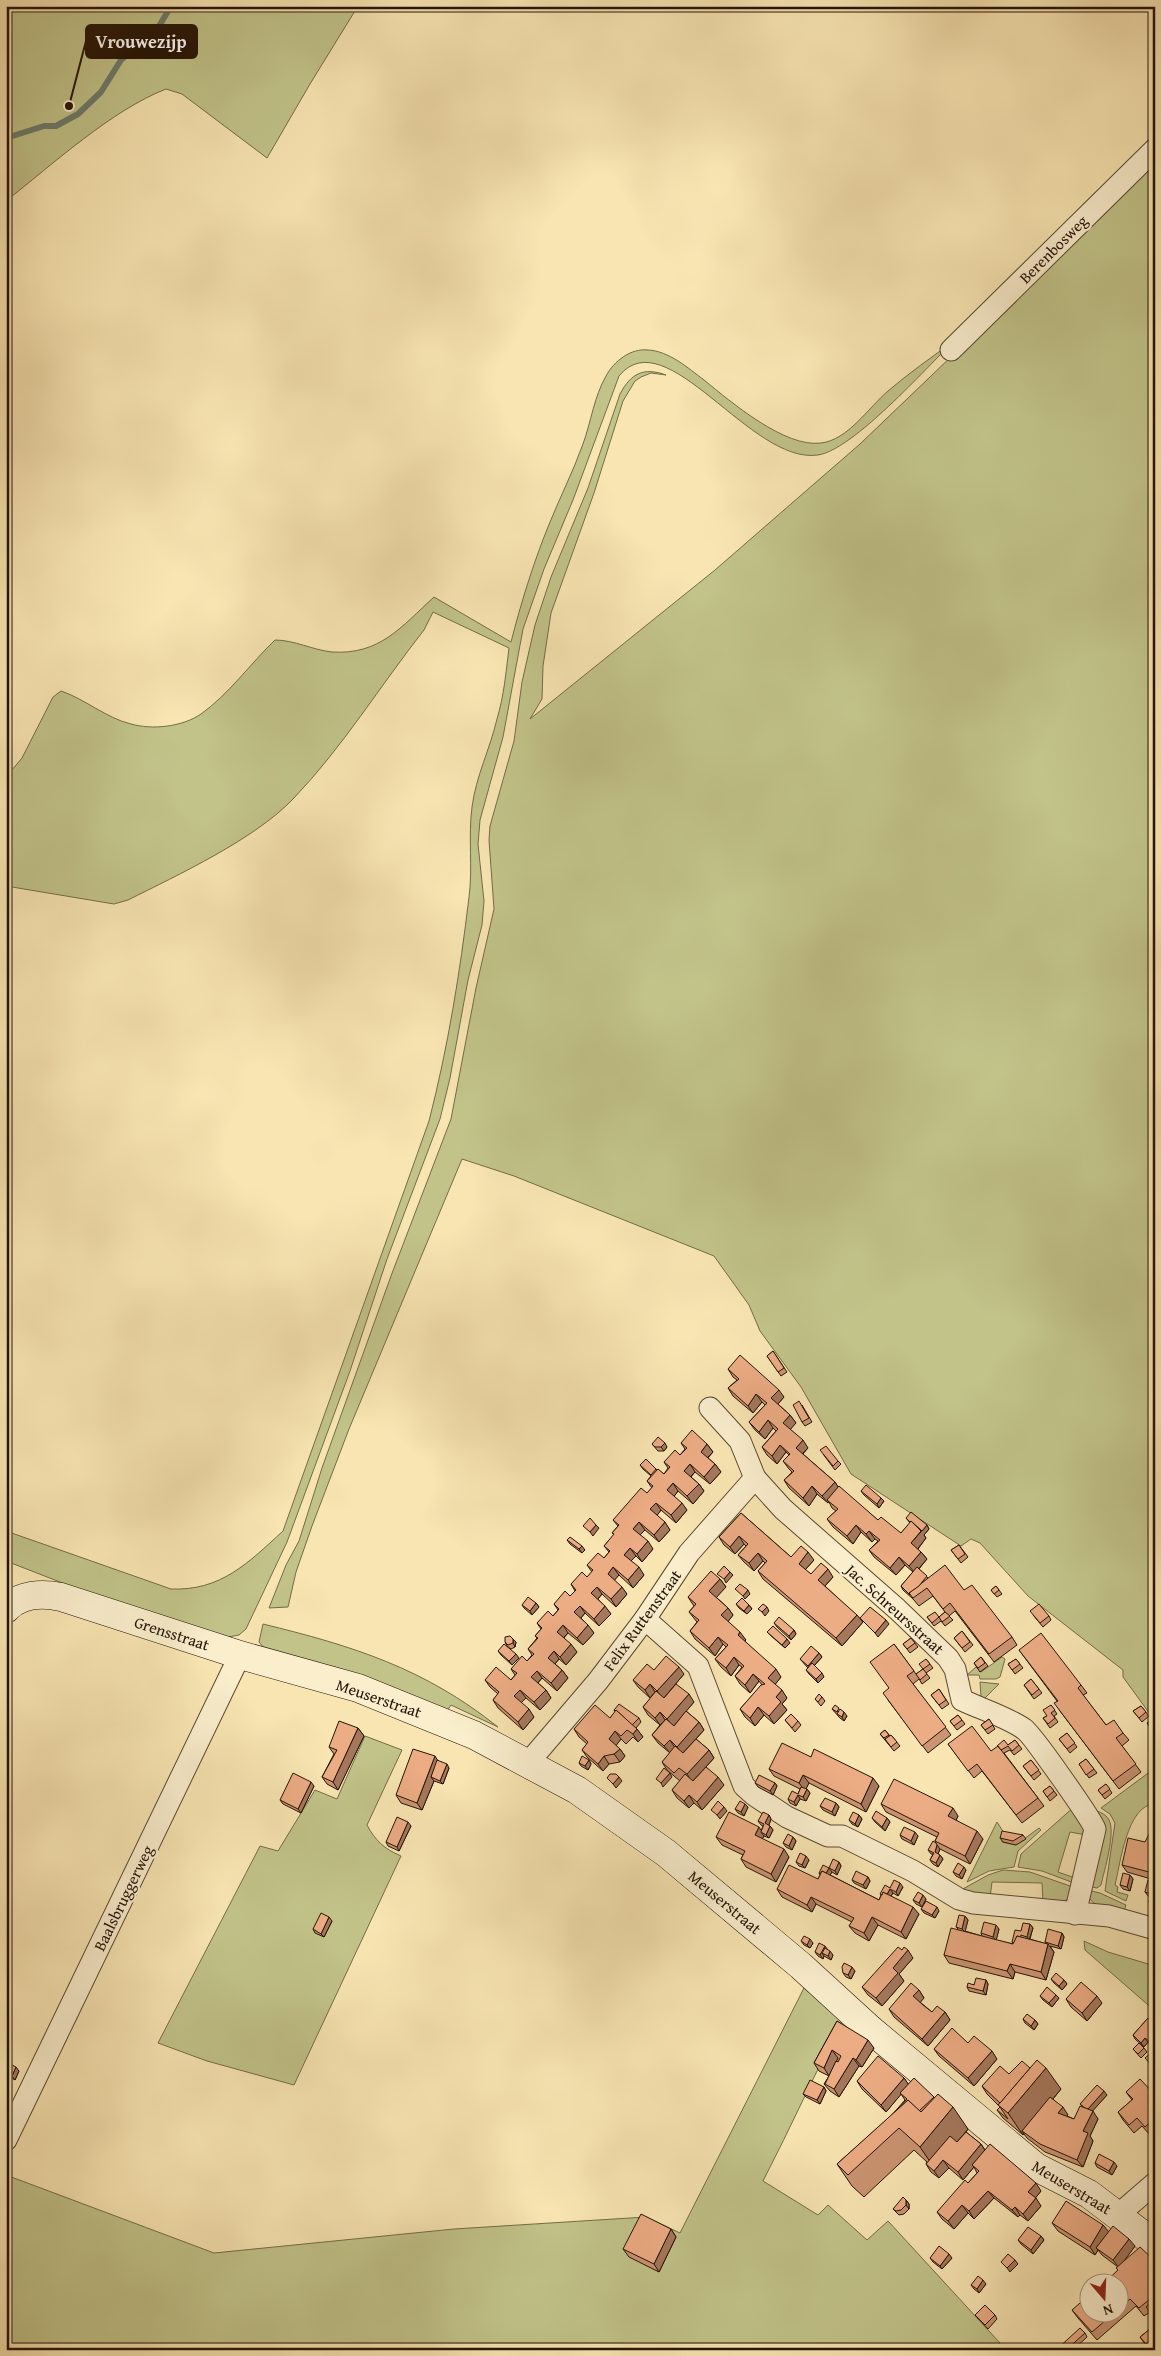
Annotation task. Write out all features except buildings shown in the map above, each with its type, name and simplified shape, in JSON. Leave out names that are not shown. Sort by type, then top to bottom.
[{"type":"street","name":"Berenbosweg","points":[[951,350],[1155,149]]},
{"type":"street","name":"Jac. Schreursstraat","points":[[710,1408],[740,1441],[755,1478],[783,1508],[897,1609],[948,1658],[955,1669],[962,1700],[1025,1730],[1093,1823],[1094,1834],[1075,1914]]},
{"type":"street","name":"Felix Ruttenstraat","points":[[528,1763],[598,1681],[645,1619],[689,1553],[755,1478]]},
{"type":"street","name":"Grensstraat","points":[[9,1600],[36,1595],[53,1596],[240,1655]]},
{"type":"street","points":[[645,1619],[698,1666],[744,1786],[787,1817],[828,1836],[842,1836],[913,1871],[959,1899],[973,1903],[1109,1916],[1155,1929]]},
{"type":"street","name":"Meuserstraat","points":[[240,1655],[367,1692],[474,1735],[577,1790],[666,1853],[801,1966],[871,2030],[1036,2167],[1071,2183],[1118,2215],[1155,2244]]},
{"type":"street","name":"Baalsbruggerweg","points":[[6,2140],[240,1655]]},
{"type":"street","points":[[1118,2215],[1155,2183]]},
{"type":"green space","points":[[6,6],[358,6],[267,158],[182,94],[166,89],[146,98],[104,124],[6,201]]},
{"type":"green space","points":[[1155,155],[1155,1721],[1123,1677],[1123,1670],[1028,1596],[980,1543],[971,1539],[961,1546],[851,1474],[801,1387],[760,1331],[749,1305],[714,1256],[514,1176],[462,1159],[349,1429],[296,1572],[288,1607],[269,1608],[286,1565],[299,1541],[322,1468],[391,1276],[451,1119],[476,988],[494,909],[489,840],[490,826],[514,741],[522,682],[535,625],[551,577],[588,488],[624,387],[634,377],[645,372],[666,375],[651,373],[641,377],[635,381],[623,401],[594,493],[551,613],[543,666],[542,699],[530,719],[715,570],[860,444],[978,331]]},
{"type":"green space","points":[[954,341],[869,424],[833,450],[818,455],[792,452],[765,439],[685,378],[660,365],[638,363],[619,376],[573,500],[544,569],[523,629],[503,737],[480,820],[478,844],[484,901],[482,925],[468,980],[450,1078],[440,1119],[387,1259],[350,1371],[287,1542],[246,1629],[239,1635],[228,1637],[78,1589],[6,1561],[6,1531],[171,1589],[189,1588],[205,1585],[233,1573],[258,1554],[283,1531],[429,1121],[448,1038],[462,954],[470,886],[472,807],[499,710],[509,648],[433,612],[424,630],[328,759],[293,799],[277,814],[215,855],[128,900],[114,904],[6,886],[6,777],[22,758],[53,697],[61,691],[70,694],[113,717],[139,726],[157,727],[185,722],[201,714],[211,706],[275,640],[332,652],[349,652],[364,649],[389,637],[434,597],[511,642],[537,555],[586,436],[598,392],[609,370],[629,353],[648,350],[663,353],[685,365],[759,422],[791,438],[807,443],[821,443],[831,441],[849,430],[888,391]]},
{"type":"green space","points":[[263,1624],[327,1641],[415,1674],[443,1689],[498,1727],[451,1705],[447,1711],[264,1648],[259,1642]]},
{"type":"green space","points":[[1002,1657],[1005,1659],[1000,1677],[996,1679],[980,1679],[979,1675],[967,1675],[976,1667],[981,1672]]},
{"type":"green space","points":[[980,1682],[999,1684],[984,1699],[981,1697]]},
{"type":"green space","points":[[365,1736],[402,1750],[367,1825],[381,1844],[401,1856],[294,2085],[207,2061],[158,2043],[260,1846],[278,1851],[315,1790],[337,1799]]},
{"type":"green space","points":[[1155,1768],[1155,1804],[1145,1807],[1131,1824],[1119,1864],[1115,1885],[1118,1887],[1117,1892],[1128,1895],[1126,1901],[1105,1891],[1115,1823],[1110,1814],[1101,1808]]},
{"type":"green space","points":[[1075,1806],[1086,1835],[1070,1832],[1058,1872],[1075,1878],[1074,1883],[1042,1871],[1018,1867],[1021,1854]]},
{"type":"green space","points":[[1090,1808],[1106,1816],[1111,1826],[1107,1862],[1101,1885],[1097,1888],[1087,1886]]},
{"type":"green space","points":[[997,1822],[1004,1833],[1002,1842],[1016,1845],[1039,1828],[1041,1830],[1018,1851],[1014,1867],[989,1871],[967,1882]]},
{"type":"green space","points":[[1003,1870],[1030,1872],[1073,1887],[1070,1896],[1063,1903],[1043,1902],[1042,1883],[992,1882],[990,1898],[961,1890],[988,1875]]},
{"type":"green space","points":[[1087,1890],[1100,1893],[1126,1905],[1124,1911],[1101,1907],[1092,1901]]},
{"type":"green space","points":[[1084,1941],[1108,1952],[1155,1966],[1155,2011],[1085,1950]]},
{"type":"green space","points":[[804,1988],[843,2019],[763,2181],[818,2215],[828,2205],[867,2240],[888,2221],[1000,2343],[994,2350],[6,2350],[6,2175],[214,2253],[454,2229],[646,2217],[680,2233]]},
{"type":"waterway","points":[[6,138],[44,126],[56,126],[78,114],[101,92],[121,60],[158,28],[171,6]]},
{"type":"place","name":"Vrouwezijp","points":[[69,106]]}]
